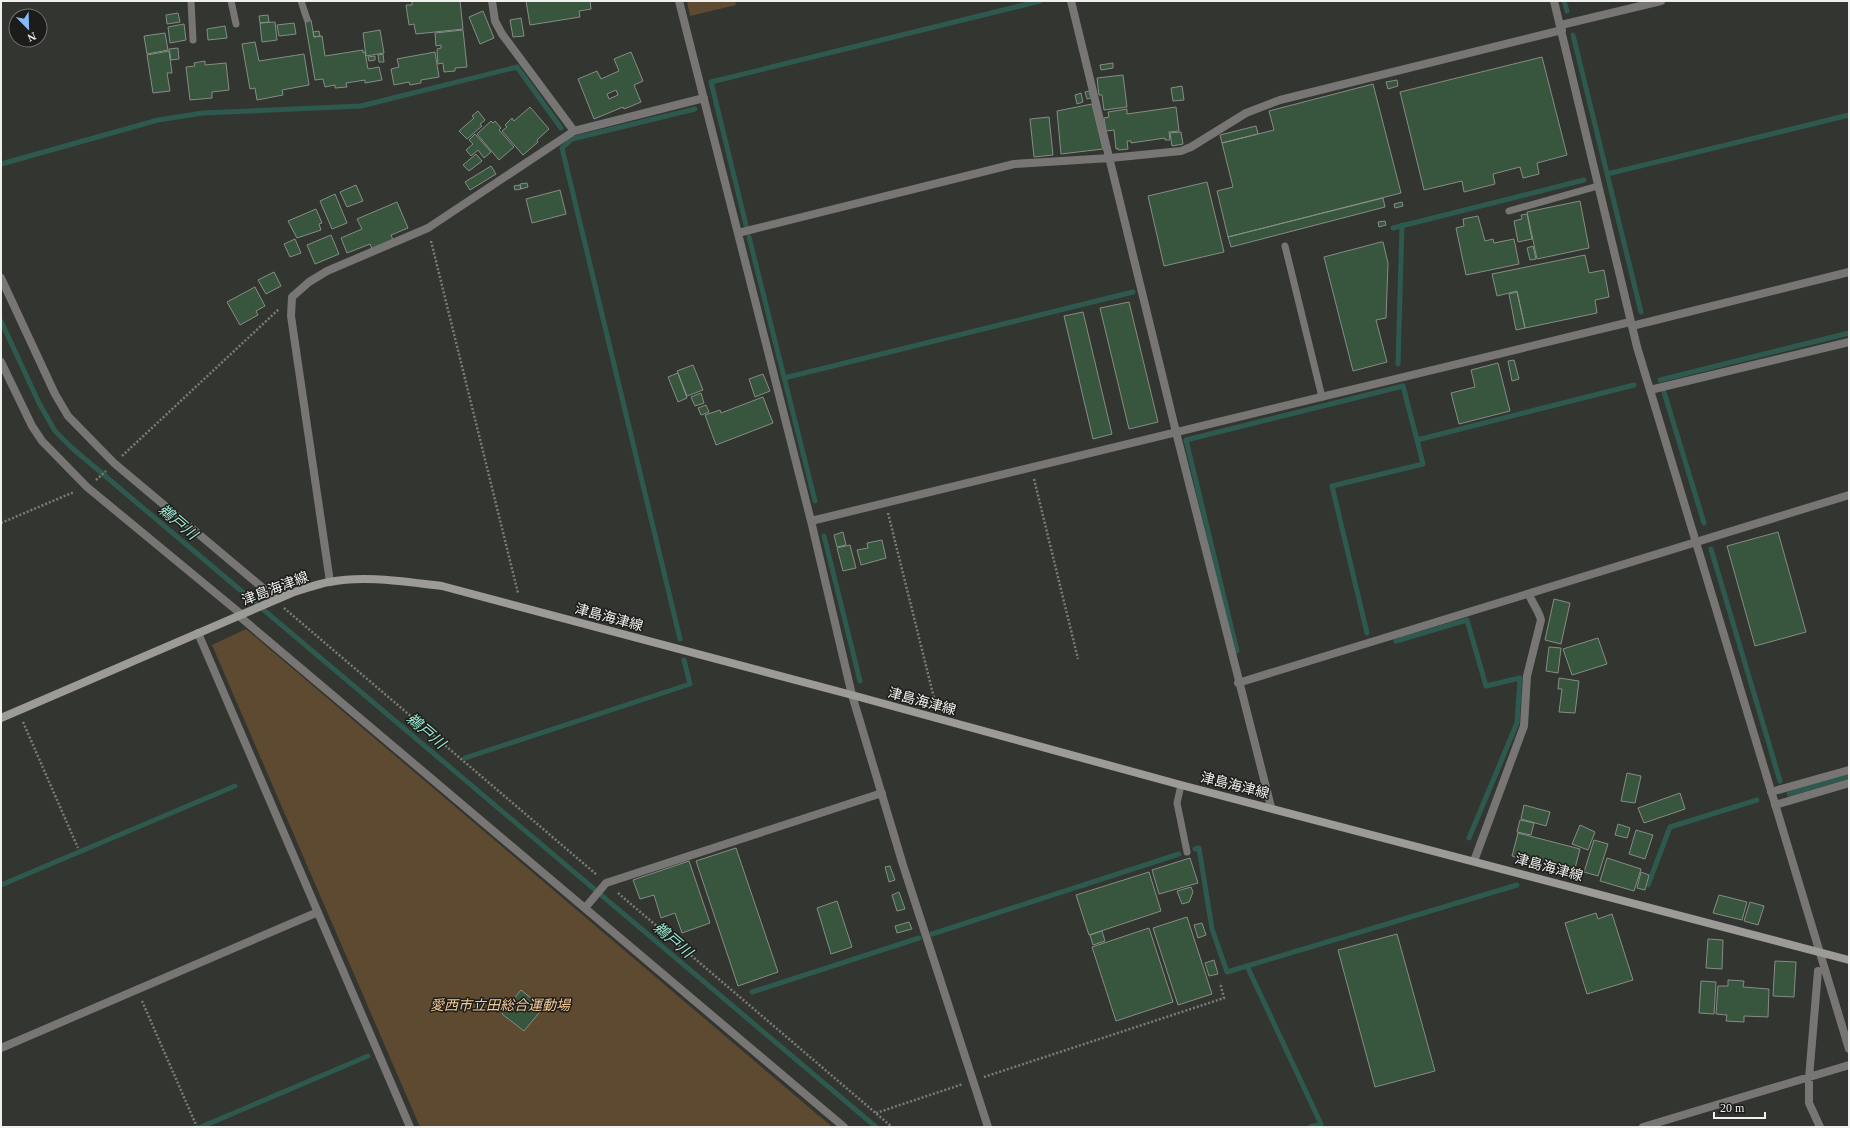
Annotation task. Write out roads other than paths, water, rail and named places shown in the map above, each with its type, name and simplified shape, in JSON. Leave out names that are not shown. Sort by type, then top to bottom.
[{"type":"main road","name":"津島海津線","points":[[1,718],[294,592],[330,582],[358,580],[399,581],[442,586],[852,695],[1181,785],[1271,807],[1849,960]]},
{"type":"street","points":[[492,1],[495,21],[502,34],[574,131]]},
{"type":"street","points":[[680,1],[811,521],[852,695],[903,865],[988,1127]]},
{"type":"street","points":[[1071,1],[1238,683],[1271,807]]},
{"type":"street","points":[[1554,1],[1631,324],[1849,1049]]},
{"type":"street","points":[[738,233],[1014,164],[1110,158],[1181,151],[1191,147],[1246,113],[1280,100],[1661,1]]},
{"type":"street","points":[[330,582],[291,316],[292,297],[309,282],[327,271],[428,228],[574,131],[704,98]]},
{"type":"street","points":[[811,521],[1176,432],[1849,272]]},
{"type":"street","points":[[1,278],[58,399],[68,416],[112,465],[275,600]]},
{"type":"street","points":[[1650,390],[1849,342]]},
{"type":"street","points":[[1,362],[32,426],[42,441],[90,485],[587,906],[844,1127]]},
{"type":"street","points":[[1238,683],[1849,495]]},
{"type":"street","points":[[1474,861],[1524,726],[1527,676],[1541,620],[1540,614],[1533,606],[1529,594]]},
{"type":"street","points":[[198,633],[410,1127]]},
{"type":"street","points":[[1771,792],[1849,770]]},
{"type":"street","points":[[1775,805],[1849,783]]},
{"type":"street","points":[[587,906],[605,884],[882,793]]},
{"type":"street","points":[[1,1048],[318,912]]},
{"type":"street","points":[[1818,971],[1809,1078],[1809,1103],[1820,1127]]},
{"type":"street","points":[[1643,1127],[1849,1065]]},
{"type":"lane","points":[[191,1],[193,40]]},
{"type":"lane","points":[[231,1],[236,24]]},
{"type":"lane","points":[[301,1],[307,19]]},
{"type":"lane","points":[[1509,211],[1598,186]]},
{"type":"lane","points":[[1285,246],[1322,397]]},
{"type":"lane","points":[[1181,785],[1177,803],[1188,852]]},
{"type":"waterway","points":[[746,225],[711,82],[1040,1]]},
{"type":"waterway","points":[[1564,1],[1567,11]]},
{"type":"waterway","points":[[1573,35],[1641,312]]},
{"type":"waterway","points":[[1,164],[158,120],[203,113],[361,106],[517,67],[561,128]]},
{"type":"waterway","points":[[680,639],[562,148],[572,139],[695,109]]},
{"type":"waterway","points":[[1607,174],[1849,115]]},
{"type":"waterway","points":[[1393,228],[1584,180]]},
{"type":"waterway","points":[[1398,364],[1402,225]]},
{"type":"waterway","points":[[749,237],[815,501]]},
{"type":"waterway","points":[[784,378],[1133,292]]},
{"type":"waterway","name":"鵜戸川","points":[[1,321],[39,403],[55,431],[72,448],[876,1127]]},
{"type":"waterway","points":[[1660,380],[1849,333]]},
{"type":"waterway","points":[[1367,633],[1332,486],[1423,464],[1417,440],[1634,385]]},
{"type":"waterway","points":[[1237,651],[1186,440],[1403,386],[1417,440]]},
{"type":"waterway","points":[[1664,392],[1704,523]]},
{"type":"waterway","points":[[824,536],[860,681]]},
{"type":"waterway","points":[[1711,549],[1780,781]]},
{"type":"waterway","points":[[1396,641],[1467,620],[1486,686],[1520,678],[1517,723],[1469,838]]},
{"type":"waterway","points":[[465,758],[690,684],[684,660]]},
{"type":"waterway","points":[[1789,794],[1849,776]]},
{"type":"waterway","points":[[1,885],[235,786]]},
{"type":"waterway","points":[[1648,885],[1670,827],[1757,800]]},
{"type":"waterway","points":[[1195,849],[1199,848],[1212,929],[1227,972],[1517,885]]},
{"type":"waterway","points":[[932,934],[1179,854]]},
{"type":"waterway","points":[[752,992],[919,938]]},
{"type":"waterway","points":[[1247,966],[1321,1124],[1310,1127]]},
{"type":"waterway","points":[[201,1127],[368,1056]]},
{"type":"park label","name":"愛西市立田総合運動場","points":[[500,1005]]}]
